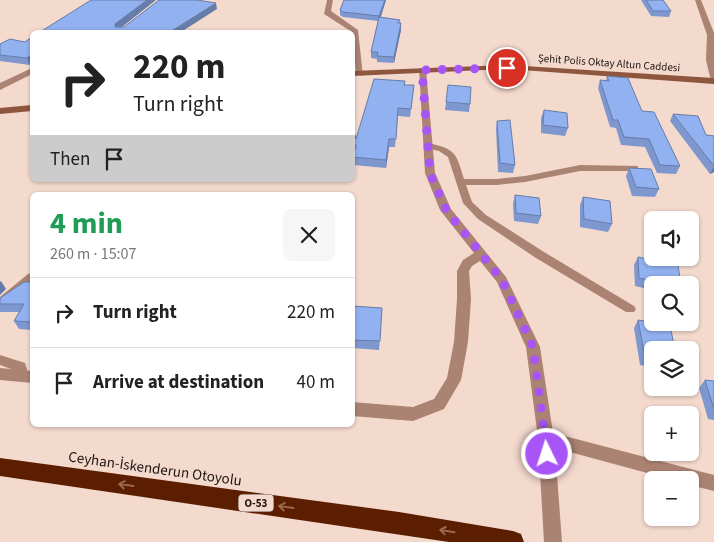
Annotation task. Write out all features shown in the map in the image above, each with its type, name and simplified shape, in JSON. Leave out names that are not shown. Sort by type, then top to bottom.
[{"type":"highway","name":"Ceyhan-İskenderun Otoyolu","points":[[0,467],[399,523],[512,542]]},
{"type":"street","points":[[330,0],[326,12],[354,30]]},
{"type":"street","points":[[698,0],[711,35],[710,60],[714,79]]},
{"type":"street","points":[[355,52],[356,74]]},
{"type":"street","name":"Şehit Polis Oktay Altun Caddesi","points":[[356,74],[507,68],[714,79]]},
{"type":"street","points":[[422,70],[430,173],[446,210],[502,280],[533,347],[546,438],[553,542]]},
{"type":"street","points":[[0,87],[30,72]]},
{"type":"street","points":[[0,111],[30,108]]},
{"type":"street","points":[[355,409],[413,414],[439,404],[454,380],[461,342],[464,299],[463,271],[467,263],[481,254]]},
{"type":"street","points":[[0,374],[27,377]]},
{"type":"street","points":[[546,438],[714,483]]},
{"type":"lane","points":[[428,146],[449,153],[468,203],[489,222],[630,308]]},
{"type":"lane","points":[[460,182],[497,182],[525,179],[580,168],[635,168]]},
{"type":"lane","points":[[0,304],[30,278]]},
{"type":"lane","points":[[0,360],[20,367],[27,377]]},
{"type":"building","points":[[91,0],[147,0],[115,24],[115,27],[124,27],[159,0],[197,0],[216,3],[173,30],[43,30]]},
{"type":"building","points":[[344,0],[385,0],[379,16],[343,12],[340,10]]},
{"type":"building","points":[[646,0],[663,0],[671,11],[653,11]]},
{"type":"building","points":[[379,17],[400,20],[394,57],[377,56],[378,52],[371,52]]},
{"type":"building","points":[[30,38],[30,56],[27,58],[0,55],[0,44],[10,39],[25,42]]},
{"type":"building","points":[[607,76],[628,78],[642,111],[654,112],[680,166],[660,165],[649,139],[624,137],[618,120],[613,120],[600,80],[609,81]]},
{"type":"building","points":[[374,79],[405,81],[404,85],[414,85],[411,109],[398,108],[396,139],[389,139],[386,160],[355,157],[355,135],[356,139]]},
{"type":"building","points":[[448,85],[471,87],[470,104],[446,102]]},
{"type":"building","points":[[544,110],[567,113],[568,128],[543,125]]},
{"type":"building","points":[[673,114],[698,116],[706,135],[714,136],[714,166]]},
{"type":"building","points":[[510,120],[515,165],[500,163],[497,121]]},
{"type":"building","points":[[629,168],[651,169],[659,189],[636,187]]},
{"type":"building","points":[[515,195],[539,198],[541,216],[516,213]]},
{"type":"building","points":[[583,197],[610,201],[612,224],[584,219]]},
{"type":"building","points":[[638,257],[644,258],[644,266],[678,266],[680,276],[644,276],[644,279],[639,278]]},
{"type":"building","points":[[24,282],[30,282],[30,322],[14,321],[24,304],[0,304],[0,298]]},
{"type":"building","points":[[355,306],[382,308],[380,341],[355,340]]},
{"type":"building","points":[[638,320],[644,321],[644,331],[671,331],[673,341],[644,341],[644,352]]},
{"type":"building","points":[[705,380],[714,381],[714,409]]},
{"type":"route","points":[[507,68],[422,70],[430,173],[446,210],[502,280],[533,347],[547,454]]}]
